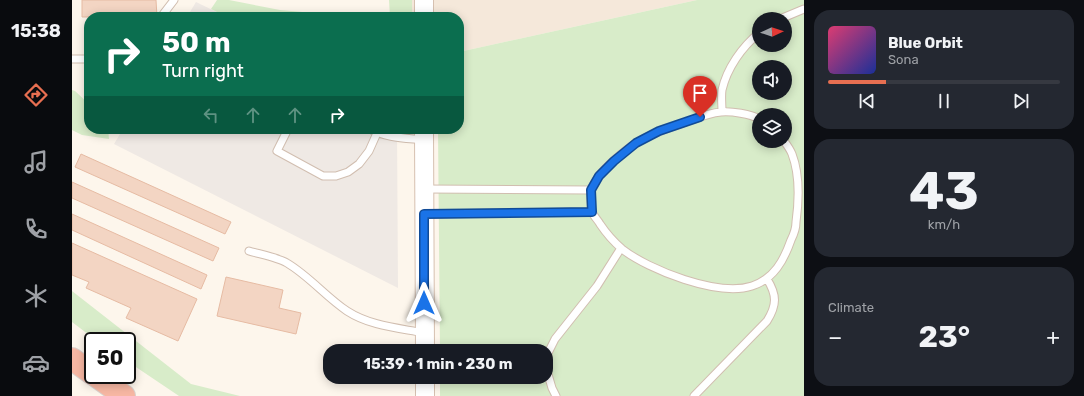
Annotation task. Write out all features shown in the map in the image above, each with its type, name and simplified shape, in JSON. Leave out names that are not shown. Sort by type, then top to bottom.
[{"type":"highway","points":[[72,359],[84,367]]},
{"type":"highway","points":[[108,384],[124,396]]},
{"type":"main road","points":[[424,0],[424,12]]},
{"type":"main road","points":[[424,134],[424,344]]},
{"type":"main road","points":[[425,384],[425,396]]},
{"type":"lane","points":[[165,12],[174,0]]},
{"type":"lane","points":[[792,14],[804,9]]},
{"type":"lane","points":[[722,112],[722,91],[727,75],[739,54],[752,39]]},
{"type":"lane","points":[[72,58],[84,59]]},
{"type":"lane","points":[[752,116],[739,113],[722,112],[700,117],[659,131],[636,143],[614,161],[599,176],[591,190],[592,212],[605,232],[621,248],[638,260],[690,282],[715,288],[734,289],[752,286],[767,279],[779,267],[787,253],[796,227],[802,201],[796,167],[792,153],[789,148]]},
{"type":"lane","points":[[286,134],[277,151],[324,176],[336,176],[348,172],[359,164],[369,151],[377,134]]},
{"type":"lane","points":[[382,134],[396,137],[424,134]]},
{"type":"lane","points":[[424,189],[591,190]]},
{"type":"lane","points":[[424,214],[592,212]]},
{"type":"lane","points":[[556,396],[547,371],[548,353],[555,339],[597,286],[621,248]]},
{"type":"lane","points":[[249,251],[286,262],[348,311],[359,317],[371,322],[424,333]]},
{"type":"lane","points":[[694,396],[767,321],[775,303],[775,294],[767,279]]},
{"type":"shaded area","points":[[412,0],[697,0],[464,51],[464,12],[412,12]]},
{"type":"shaded area","points":[[196,2],[217,12],[190,12]]},
{"type":"shaded area","points":[[120,134],[397,134],[398,288],[114,144]]},
{"type":"green space","points":[[217,0],[229,0],[280,10],[302,12],[217,12],[211,9]]},
{"type":"green space","points":[[389,0],[412,0],[412,12],[390,12]]},
{"type":"green space","points":[[697,0],[804,0],[804,396],[440,396],[440,384],[553,384],[553,344],[440,344],[438,134],[464,134],[464,51]]},
{"type":"green space","points":[[72,90],[84,99],[84,134],[108,134],[109,139],[82,135],[72,130]]},
{"type":"green space","points":[[72,291],[124,332],[85,332],[72,322]]},
{"type":"green space","points":[[136,341],[191,384],[240,396],[179,396],[136,367]]},
{"type":"building","points":[[82,0],[156,0],[157,12],[84,12],[84,17],[82,17]]},
{"type":"building","points":[[81,154],[231,222],[225,234],[75,167]]},
{"type":"building","points":[[72,182],[219,248],[213,261],[72,198]]},
{"type":"building","points":[[72,214],[207,275],[201,289],[72,230]]},
{"type":"building","points":[[72,243],[197,299],[178,341],[126,318],[131,308],[86,288],[89,282],[72,275]]},
{"type":"building","points":[[226,277],[283,290],[279,308],[301,313],[296,334],[217,316]]},
{"type":"route","points":[[424,303],[424,214],[592,212],[591,190],[599,176],[614,161],[636,143],[659,131],[700,117]]}]
